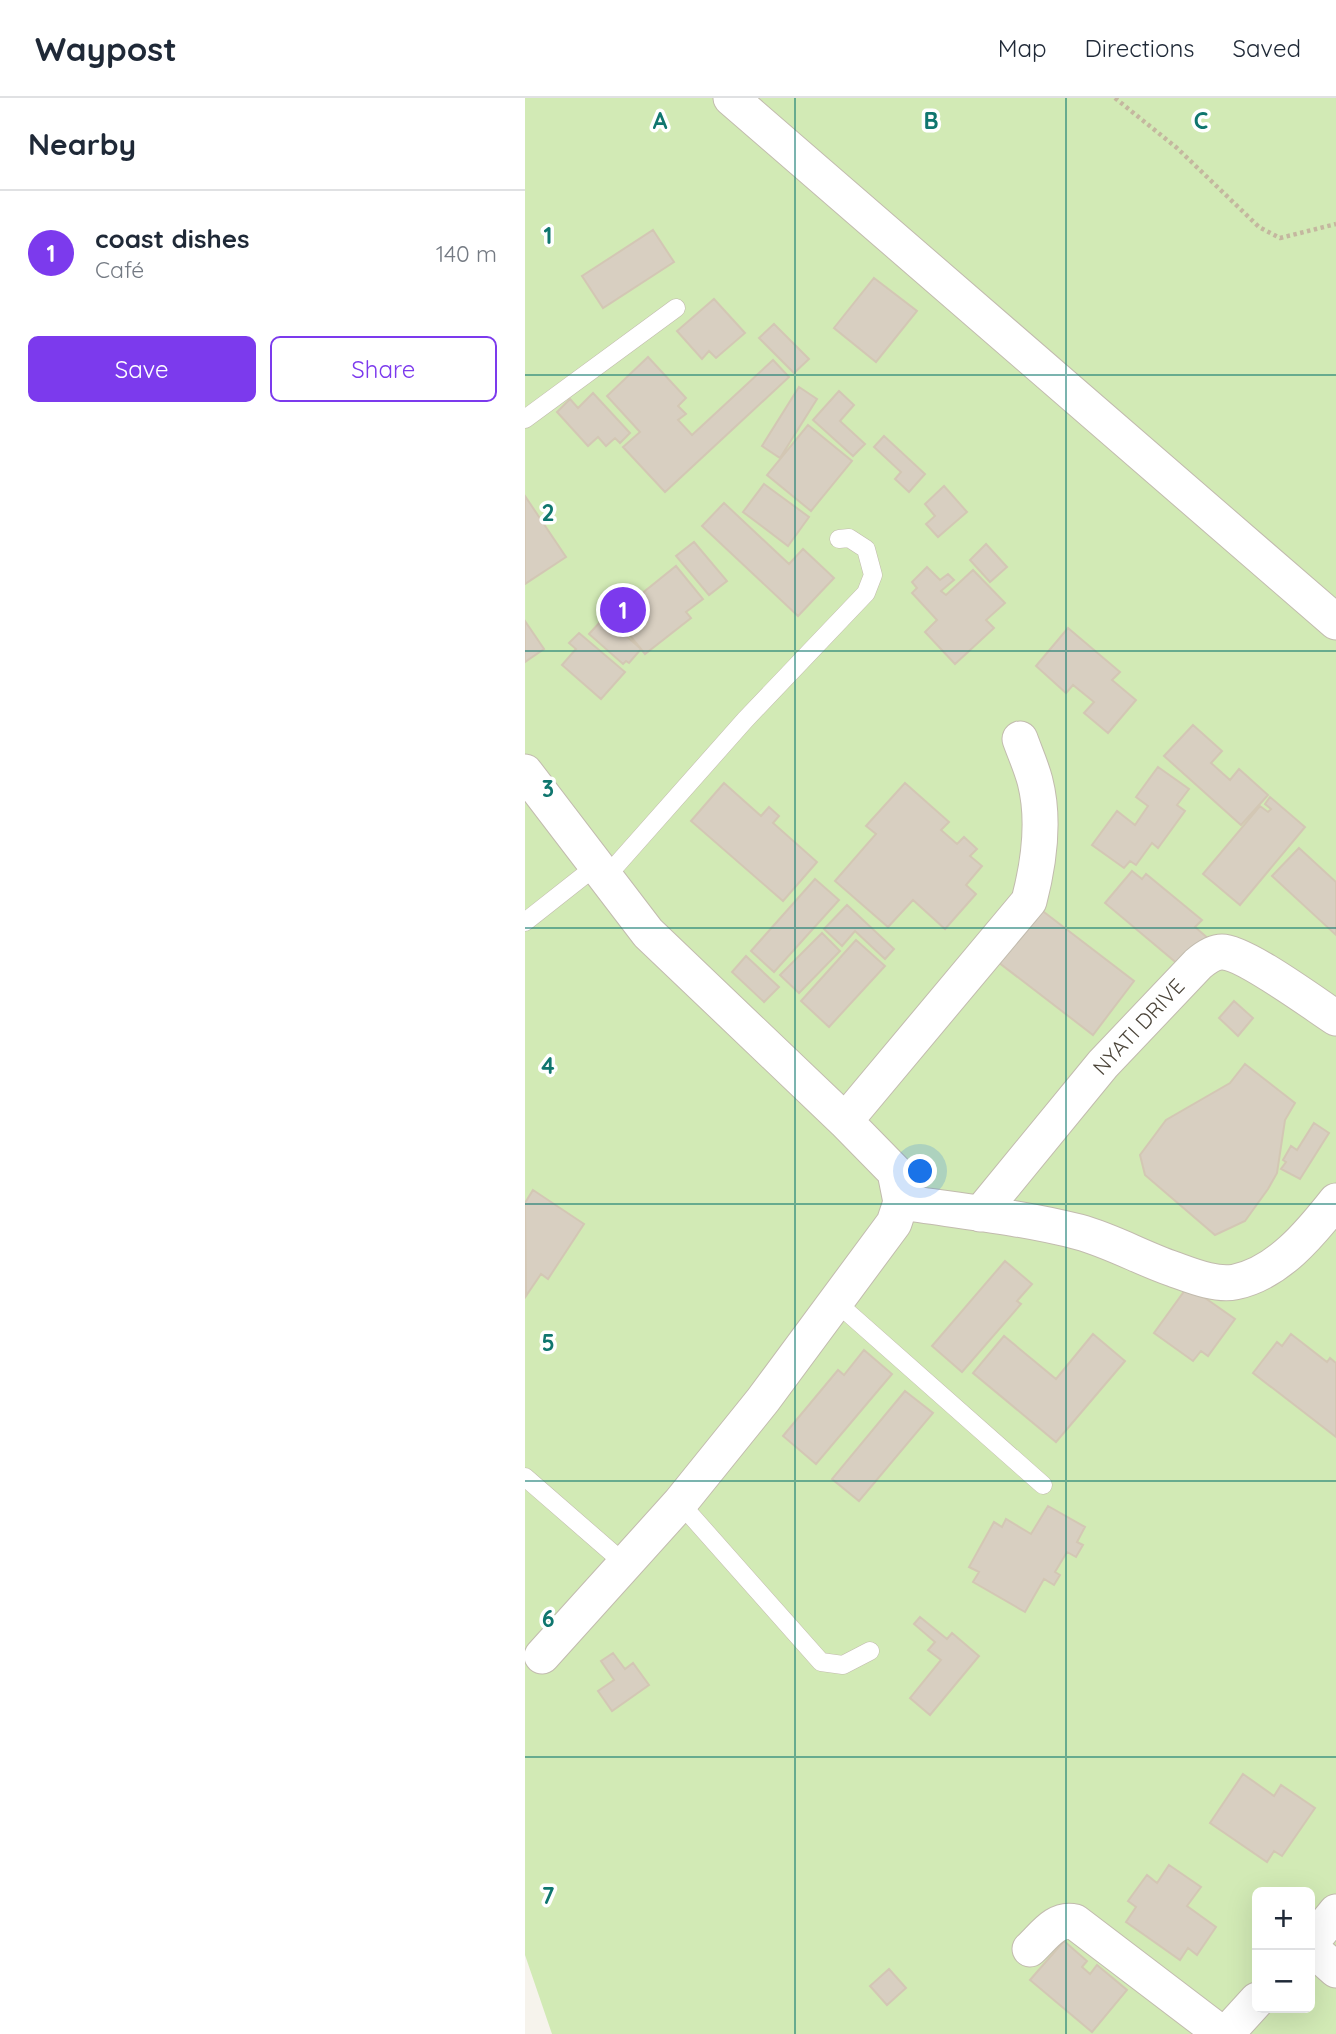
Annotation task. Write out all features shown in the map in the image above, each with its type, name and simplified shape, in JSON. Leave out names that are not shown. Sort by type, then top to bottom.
[{"type":"street","points":[[731,98],[1336,622]]},
{"type":"street","points":[[845,1121],[1029,901],[1036,877],[1041,833],[1035,782],[1020,739]]},
{"type":"street","points":[[525,772],[648,933],[895,1172],[901,1202],[894,1223],[763,1400],[680,1503],[542,1656]]},
{"type":"street","name":"NYATI DRIVE","points":[[980,1214],[1103,1064],[1208,956],[1220,951],[1241,956],[1336,1018]]},
{"type":"street","points":[[901,1202],[1079,1232],[1111,1242],[1147,1260],[1197,1278],[1232,1283],[1265,1272],[1289,1253],[1336,1201]]},
{"type":"street","points":[[1315,1939],[1336,1912]]},
{"type":"street","points":[[1030,1949],[1058,1922],[1075,1922],[1224,2034],[1252,2005]]},
{"type":"street","points":[[1315,1950],[1336,1970]]},
{"type":"lane","points":[[525,419],[676,308]]},
{"type":"lane","points":[[525,922],[600,872],[866,593],[873,575],[866,549],[849,538],[839,539]]},
{"type":"lane","points":[[836,1302],[1043,1485]]},
{"type":"lane","points":[[525,1477],[625,1564]]},
{"type":"lane","points":[[680,1503],[821,1662],[843,1665],[870,1651]]},
{"type":"path","points":[[1115,98],[1177,148],[1259,227],[1280,238],[1336,223]]},
{"type":"green space","points":[[525,98],[1336,98],[1336,2034],[552,2034],[525,1955]]},
{"type":"building","points":[[653,230],[674,262],[603,308],[582,276]]},
{"type":"building","points":[[874,278],[917,311],[876,362],[834,328]]},
{"type":"building","points":[[714,299],[745,333],[716,358],[709,351],[702,359],[677,331]]},
{"type":"building","points":[[774,324],[809,359],[794,373],[759,338]]},
{"type":"building","points":[[648,357],[686,398],[678,406],[686,414],[678,420],[692,435],[773,360],[789,377],[665,492],[623,447],[640,432],[607,396]]},
{"type":"building","points":[[799,387],[817,399],[780,458],[762,446]]},
{"type":"building","points":[[839,391],[854,405],[840,421],[865,444],[853,456],[813,420]]},
{"type":"building","points":[[593,393],[630,433],[620,443],[615,438],[606,446],[598,437],[588,446],[557,412],[570,399],[578,408]]},
{"type":"building","points":[[808,425],[852,461],[811,511],[767,475]]},
{"type":"building","points":[[884,436],[925,474],[909,492],[895,479],[901,472],[874,447]]},
{"type":"building","points":[[764,484],[809,517],[788,546],[743,512]]},
{"type":"building","points":[[944,486],[967,512],[938,537],[926,524],[935,516],[925,504]]},
{"type":"building","points":[[525,496],[566,557],[525,584]]},
{"type":"building","points":[[724,503],[789,564],[803,549],[834,578],[798,616],[702,526]]},
{"type":"building","points":[[694,542],[727,581],[709,595],[676,556]]},
{"type":"building","points":[[986,544],[1007,567],[990,582],[970,560]]},
{"type":"building","points":[[676,566],[703,599],[686,612],[691,618],[645,654],[614,616]]},
{"type":"building","points":[[927,567],[940,580],[948,574],[954,580],[941,591],[946,595],[973,570],[1005,603],[986,620],[994,628],[955,664],[925,632],[937,620],[912,593],[917,588],[912,582]]},
{"type":"building","points":[[602,620],[612,629],[615,626],[641,649],[629,663],[626,661],[623,664],[589,634]]},
{"type":"building","points":[[525,621],[544,649],[525,662]]},
{"type":"building","points":[[1068,628],[1120,672],[1112,680],[1136,700],[1108,733],[1084,713],[1094,702],[1073,685],[1066,693],[1036,666]]},
{"type":"building","points":[[579,633],[625,672],[601,699],[562,665],[576,649],[569,643]]},
{"type":"building","points":[[1193,725],[1222,751],[1211,763],[1230,780],[1239,769],[1268,795],[1241,825],[1164,756]]},
{"type":"building","points":[[1158,767],[1189,789],[1177,805],[1185,811],[1158,848],[1152,843],[1136,865],[1130,861],[1124,868],[1092,845],[1117,811],[1135,825],[1148,806],[1136,797]]},
{"type":"building","points":[[724,783],[761,816],[769,807],[779,816],[773,823],[817,862],[783,901],[691,821]]},
{"type":"building","points":[[905,783],[949,822],[941,830],[957,844],[964,837],[977,849],[970,856],[982,866],[966,885],[976,894],[945,929],[913,900],[888,927],[835,881],[876,834],[866,826]]},
{"type":"building","points":[[1270,797],[1305,827],[1240,905],[1203,874],[1260,806],[1268,812],[1271,809],[1265,804]]},
{"type":"building","points":[[1299,848],[1336,882],[1336,935],[1272,876]]},
{"type":"building","points":[[1132,871],[1142,879],[1146,874],[1202,920],[1195,927],[1210,940],[1185,970],[1105,903]]},
{"type":"building","points":[[815,879],[839,900],[774,972],[751,951]]},
{"type":"building","points":[[847,905],[894,949],[885,959],[855,931],[842,946],[824,929]]},
{"type":"building","points":[[1040,909],[1134,981],[1093,1035],[998,962]]},
{"type":"building","points":[[822,933],[840,951],[799,993],[780,975]]},
{"type":"building","points":[[856,940],[885,966],[829,1027],[801,1001]]},
{"type":"building","points":[[746,956],[779,987],[764,1002],[732,972]]},
{"type":"building","points":[[1234,1001],[1253,1018],[1238,1036],[1219,1018]]},
{"type":"building","points":[[1245,1064],[1295,1103],[1285,1120],[1277,1173],[1268,1189],[1245,1221],[1215,1235],[1145,1175],[1140,1155],[1166,1120],[1230,1083]]},
{"type":"building","points":[[1314,1123],[1329,1133],[1300,1179],[1281,1169],[1286,1162],[1283,1160],[1291,1146],[1297,1150]]},
{"type":"building","points":[[533,1190],[584,1224],[548,1279],[541,1274],[526,1296],[525,1203]]},
{"type":"building","points":[[1005,1261],[1032,1284],[1017,1301],[1021,1304],[962,1372],[932,1346]]},
{"type":"building","points":[[1188,1286],[1235,1319],[1208,1356],[1201,1351],[1193,1361],[1154,1333]]},
{"type":"building","points":[[1093,1334],[1125,1361],[1056,1442],[973,1373],[1004,1336],[1056,1379]]},
{"type":"building","points":[[1291,1334],[1327,1362],[1330,1358],[1336,1363],[1336,1437],[1253,1373],[1277,1342],[1282,1346]]},
{"type":"building","points":[[864,1350],[892,1374],[816,1464],[783,1436],[838,1370],[844,1375]]},
{"type":"building","points":[[905,1391],[933,1413],[859,1501],[832,1479]]},
{"type":"building","points":[[1048,1506],[1085,1527],[1077,1542],[1083,1545],[1076,1557],[1067,1552],[1055,1572],[1060,1575],[1054,1585],[1044,1579],[1025,1612],[973,1582],[979,1572],[969,1567],[994,1522],[1002,1527],[1006,1519],[1031,1534]]},
{"type":"building","points":[[920,1617],[947,1639],[952,1633],[979,1656],[930,1715],[910,1698],[941,1660],[928,1650],[935,1642],[914,1624]]},
{"type":"building","points":[[613,1653],[625,1669],[633,1663],[649,1685],[612,1711],[598,1691],[614,1680],[601,1661]]},
{"type":"building","points":[[1243,1774],[1274,1796],[1281,1785],[1315,1808],[1282,1856],[1274,1851],[1267,1862],[1210,1823]]},
{"type":"building","points":[[1169,1865],[1201,1887],[1187,1906],[1216,1927],[1197,1955],[1188,1948],[1180,1960],[1126,1922],[1136,1907],[1128,1901],[1147,1875],[1157,1883]]},
{"type":"building","points":[[1064,1941],[1087,1961],[1082,1967],[1090,1974],[1097,1965],[1127,1990],[1092,2032],[1030,1980]]},
{"type":"building","points":[[889,1969],[906,1988],[887,2005],[870,1986]]},
{"type":"place","name":"coast dishes","points":[[623,610]]}]
